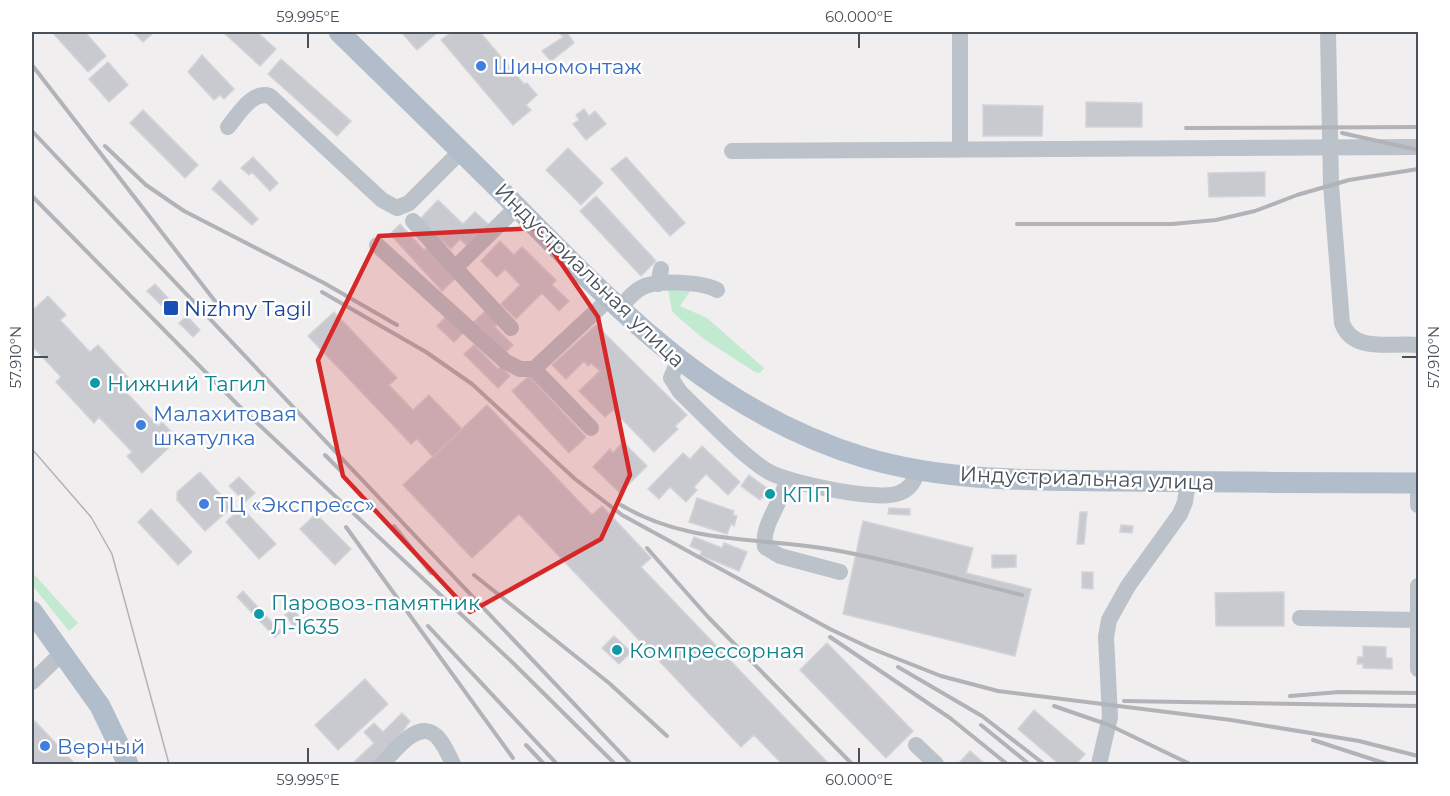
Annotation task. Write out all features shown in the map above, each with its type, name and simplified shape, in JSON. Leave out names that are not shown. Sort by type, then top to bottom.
[{"type":"main road","name":"Индустриальная улица","points":[[339,32],[615,303],[678,361],[740,402],[805,434],[867,458],[919,470],[1012,480],[1418,483]]},
{"type":"main road","points":[[32,611],[100,706],[128,765]]},
{"type":"lane","points":[[960,32],[960,148]]},
{"type":"lane","points":[[1328,32],[1330,148],[1337,282],[1345,330],[1351,338],[1363,342],[1419,345]]},
{"type":"lane","points":[[228,127],[254,97],[264,94],[270,96],[382,201],[397,208],[409,203],[460,152]]},
{"type":"lane","points":[[732,151],[1419,147]]},
{"type":"lane","points":[[456,268],[518,207]]},
{"type":"lane","points":[[413,221],[511,328]]},
{"type":"lane","points":[[377,245],[506,362],[520,369],[534,369],[615,303],[659,276],[717,290]]},
{"type":"lane","points":[[678,361],[671,378],[680,392],[760,465],[787,479],[891,496],[908,489],[919,470]]},
{"type":"lane","points":[[534,369],[591,428]]},
{"type":"lane","points":[[787,479],[784,493],[768,525],[765,547],[780,556],[840,572]]},
{"type":"lane","points":[[1099,765],[1110,717],[1106,637],[1109,620],[1128,586],[1180,514],[1185,502],[1188,482]]},
{"type":"lane","points":[[1418,483],[1419,506]]},
{"type":"lane","points":[[1418,669],[1419,586]]},
{"type":"lane","points":[[1300,618],[1418,620]]},
{"type":"lane","points":[[32,682],[62,653]]},
{"type":"lane","points":[[381,765],[410,735],[417,732],[439,737],[453,765]]},
{"type":"lane","points":[[916,745],[936,765]]},
{"type":"highlighted area","points":[[537,228],[598,317],[630,475],[601,539],[470,612],[343,476],[318,360],[379,236]]},
{"type":"green space","points":[[668,290],[691,290],[680,306],[707,318],[764,368],[760,373],[704,339],[678,317],[672,311]]},
{"type":"green space","points":[[32,572],[78,623],[69,631],[32,585]]},
{"type":"building","points":[[52,32],[85,32],[106,56],[88,72]]},
{"type":"building","points":[[133,32],[154,32],[143,42]]},
{"type":"building","points":[[223,32],[257,32],[276,49],[260,66]]},
{"type":"building","points":[[401,32],[438,32],[417,50]]},
{"type":"building","points":[[452,32],[480,32],[524,84],[527,83],[537,95],[526,105],[531,110],[513,125],[441,40]]},
{"type":"building","points":[[558,32],[567,32],[574,43],[551,61],[542,51],[563,37]]},
{"type":"building","points":[[202,55],[234,89],[224,99],[220,95],[214,100],[188,72]]},
{"type":"building","points":[[281,59],[351,121],[337,136],[268,74]]},
{"type":"building","points":[[108,62],[128,85],[109,102],[89,79]]},
{"type":"building","points":[[1086,102],[1142,103],[1142,127],[1086,127]]},
{"type":"building","points":[[983,105],[1043,106],[1042,136],[983,136]]},
{"type":"building","points":[[584,109],[589,116],[595,111],[606,124],[586,140],[573,124],[579,120],[576,115]]},
{"type":"building","points":[[143,110],[198,165],[185,178],[130,123]]},
{"type":"building","points":[[568,148],[603,183],[581,205],[546,170]]},
{"type":"building","points":[[253,157],[278,183],[270,191],[252,172],[249,175],[241,168]]},
{"type":"building","points":[[626,157],[685,223],[670,236],[611,169]]},
{"type":"building","points":[[1265,172],[1265,196],[1209,197],[1208,173]]},
{"type":"building","points":[[220,180],[258,219],[252,225],[212,189]]},
{"type":"building","points":[[596,196],[656,261],[641,276],[580,211]]},
{"type":"building","points":[[438,200],[463,224],[475,212],[489,225],[468,247],[460,239],[451,249],[420,219]]},
{"type":"building","points":[[400,224],[424,250],[428,247],[456,278],[442,291],[390,234]]},
{"type":"building","points":[[500,241],[514,255],[522,247],[556,280],[552,285],[569,301],[559,311],[542,293],[516,319],[501,304],[520,285],[505,269],[497,277],[481,261]]},
{"type":"building","points":[[155,284],[168,298],[161,305],[147,291]]},
{"type":"building","name":"Нижний Тагил","points":[[48,296],[66,315],[60,320],[90,352],[98,345],[135,385],[126,392],[158,426],[162,422],[178,439],[142,473],[127,456],[132,452],[99,417],[94,423],[56,382],[61,377],[32,346],[32,307],[34,309]]},
{"type":"building","points":[[486,310],[498,323],[495,327],[513,345],[505,353],[474,322]]},
{"type":"building","points":[[334,312],[397,378],[389,385],[413,410],[429,395],[462,429],[433,457],[417,439],[411,444],[308,336]]},
{"type":"building","points":[[448,314],[465,331],[454,342],[437,326]]},
{"type":"building","points":[[187,316],[200,330],[193,337],[179,323]]},
{"type":"building","points":[[596,325],[687,415],[675,426],[678,429],[654,452],[613,410],[605,417],[579,391],[600,371],[591,363],[588,366],[584,361],[566,379],[552,365]]},
{"type":"building","points":[[474,345],[498,369],[501,367],[510,376],[498,388],[464,354]]},
{"type":"building","points":[[529,376],[586,437],[569,453],[512,391]]},
{"type":"building","points":[[487,405],[592,515],[602,506],[651,558],[641,567],[829,764],[782,764],[754,735],[741,747],[519,514],[472,558],[403,485]]},
{"type":"building","points":[[623,442],[647,466],[620,493],[593,467],[610,449],[613,453]]},
{"type":"building","points":[[702,446],[740,482],[728,495],[706,474],[694,487],[697,490],[686,502],[670,487],[659,499],[648,489],[683,453],[690,459]]},
{"type":"building","name":"ТЦ «Экспресс»","points":[[200,472],[232,507],[205,531],[177,500],[177,492]]},
{"type":"building","points":[[749,475],[768,489],[760,500],[741,486]]},
{"type":"building","points":[[239,477],[255,493],[245,502],[229,486]]},
{"type":"building","name":"КПП","points":[[768,489],[776,491],[773,501],[762,497]]},
{"type":"building","points":[[697,498],[734,511],[733,515],[737,516],[734,526],[731,524],[727,534],[689,522]]},
{"type":"building","points":[[241,507],[276,544],[259,559],[226,522]]},
{"type":"building","points":[[889,508],[910,509],[910,515],[888,514]]},
{"type":"building","points":[[151,509],[192,552],[178,565],[138,522]]},
{"type":"building","points":[[1080,512],[1087,512],[1084,544],[1077,544]]},
{"type":"building","points":[[316,514],[351,549],[335,565],[300,529]]},
{"type":"building","points":[[863,521],[973,548],[966,573],[1031,589],[1015,656],[843,614]]},
{"type":"building","points":[[1121,525],[1133,526],[1132,533],[1120,532]]},
{"type":"building","points":[[694,537],[722,548],[724,543],[747,552],[739,571],[700,555],[702,551],[690,546]]},
{"type":"building","points":[[992,555],[1016,555],[1016,567],[992,568]]},
{"type":"building","points":[[1082,572],[1093,572],[1093,589],[1082,588]]},
{"type":"building","name":"Паровоз-памятник Л-1635","points":[[243,591],[281,632],[275,637],[237,597]]},
{"type":"building","points":[[1284,592],[1284,626],[1216,626],[1215,593]]},
{"type":"building","points":[[293,609],[308,628],[300,635],[285,615]]},
{"type":"building","name":"Компрессорная","points":[[614,636],[631,652],[619,664],[602,648]]},
{"type":"building","points":[[827,643],[913,731],[886,758],[800,670]]},
{"type":"building","points":[[1363,646],[1386,647],[1386,658],[1392,658],[1392,669],[1363,668],[1363,664],[1357,664],[1358,657],[1363,657]]},
{"type":"building","points":[[365,679],[388,704],[338,750],[315,725]]},
{"type":"building","points":[[1034,710],[1085,754],[1076,764],[1059,764],[1018,729]]},
{"type":"building","points":[[402,713],[410,721],[388,752],[372,764],[352,764],[374,743],[364,732],[374,723],[383,732]]},
{"type":"building","points":[[35,721],[75,764],[32,764],[32,724]]},
{"type":"building","points":[[970,751],[985,764],[958,764]]},
{"type":"tram line","points":[[32,449],[91,517],[112,554],[169,764]]},
{"type":"railway","points":[[32,65],[218,305]]},
{"type":"railway","points":[[1186,128],[1418,127]]},
{"type":"railway","points":[[32,131],[631,764]]},
{"type":"railway","points":[[1342,133],[1418,150]]},
{"type":"railway","points":[[105,146],[146,185],[184,211],[324,283],[397,325]]},
{"type":"railway","points":[[1017,224],[1172,224],[1216,220],[1255,211],[1297,195],[1349,180],[1418,169]]},
{"type":"railway","points":[[32,196],[238,405],[512,662],[615,764]]},
{"type":"railway","points":[[322,292],[426,352],[472,384],[575,479],[622,515],[830,629],[870,648],[941,676],[998,691],[1231,720],[1359,741],[1418,756]]},
{"type":"railway","points":[[325,455],[342,472]]},
{"type":"railway","points":[[621,505],[646,518],[698,533],[858,554],[1022,595]]},
{"type":"railway","points":[[394,526],[431,573]]},
{"type":"railway","points":[[346,527],[513,758]]},
{"type":"railway","points":[[647,548],[708,617],[852,764]]},
{"type":"railway","points":[[474,575],[609,683],[667,736]]},
{"type":"railway","points":[[428,626],[557,764]]},
{"type":"railway","points":[[830,637],[950,718],[1007,764]]},
{"type":"railway","points":[[898,667],[982,716],[1044,764]]},
{"type":"railway","points":[[1290,696],[1339,692],[1418,693]]},
{"type":"railway","points":[[1124,701],[1418,706]]},
{"type":"railway","points":[[1054,706],[1109,725],[1190,764]]},
{"type":"railway","points":[[981,725],[1029,764]]},
{"type":"railway","points":[[1313,740],[1387,764]]},
{"type":"railway","points":[[526,745],[544,764]]},
{"type":"place","name":"Шиномонтаж","points":[[481,66]]},
{"type":"place","name":"Nizhny Tagil","points":[[171,308]]},
{"type":"place","name":"Нижний Тагил","points":[[95,383]]},
{"type":"place","name":"Малахитовая шкатулка","points":[[141,425]]},
{"type":"place","name":"КПП","points":[[770,494]]},
{"type":"place","name":"ТЦ «Экспресс»","points":[[204,504]]},
{"type":"place","name":"Паровоз-памятник Л-1635","points":[[259,614]]},
{"type":"place","name":"Компрессорная","points":[[617,650]]},
{"type":"place","name":"Верный","points":[[45,746]]}]
